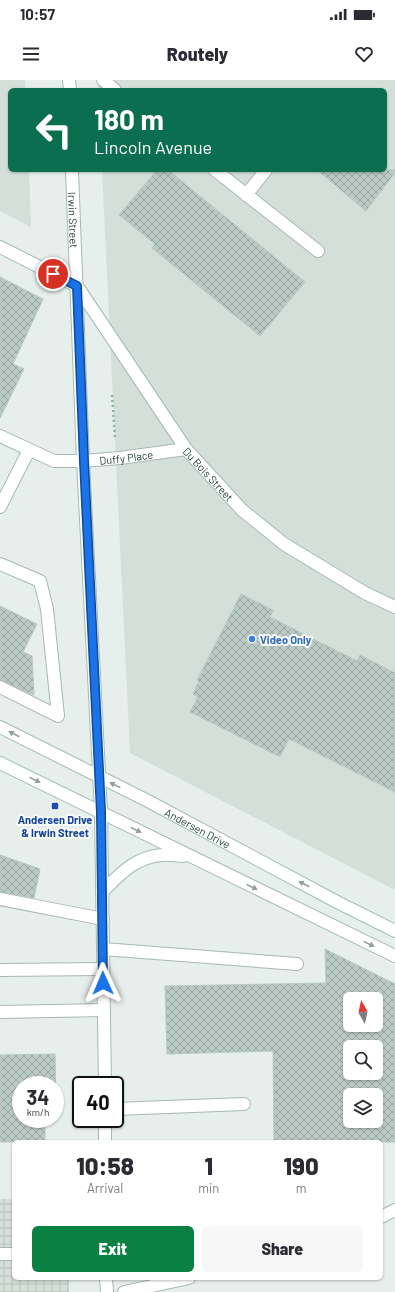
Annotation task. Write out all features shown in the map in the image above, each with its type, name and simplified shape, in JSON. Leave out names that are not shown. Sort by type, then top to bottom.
[{"type":"street","points":[[103,80],[113,88]]},
{"type":"street","name":"Irwin Street","points":[[72,172],[101,812],[105,1076]]},
{"type":"street","points":[[217,172],[318,251]]},
{"type":"street","points":[[246,195],[264,172]]},
{"type":"street","points":[[0,246],[77,286]]},
{"type":"street","name":"Du Bois Street","points":[[77,286],[186,449],[242,510],[284,544],[364,593],[395,607]]},
{"type":"street","name":"Duffy Place","points":[[0,436],[54,461],[84,461],[120,458],[186,449]]},
{"type":"street","points":[[0,507],[29,450]]},
{"type":"street","points":[[0,564],[40,581],[47,609],[58,716],[0,687]]},
{"type":"street","name":"Andersen Drive","points":[[0,727],[148,801],[339,903],[395,931]]},
{"type":"street","points":[[0,763],[395,956]]},
{"type":"street","points":[[102,892],[123,870],[140,861],[162,855],[190,856]]},
{"type":"street","points":[[0,900],[103,919]]},
{"type":"street","points":[[103,949],[297,964]]},
{"type":"street","points":[[0,970],[103,969]]},
{"type":"street","points":[[0,1012],[104,1010]]},
{"type":"street","points":[[124,1109],[244,1104]]},
{"type":"street","points":[[105,1128],[105,1140]]},
{"type":"street","points":[[383,1216],[395,1210]]},
{"type":"street","points":[[0,1254],[12,1254]]},
{"type":"street","points":[[106,1280],[107,1292]]},
{"type":"street","points":[[124,1292],[180,1280]]},
{"type":"path","points":[[112,395],[115,441]]},
{"type":"shaded area","points":[[0,80],[25,80],[26,88],[8,88],[8,172],[29,172],[31,227],[0,211]]},
{"type":"shaded area","points":[[98,80],[395,80],[395,890],[130,753],[102,172],[387,172],[387,88],[98,88]]},
{"type":"shaded area","points":[[0,1199],[12,1199],[12,1280],[69,1280],[69,1292],[0,1292]]},
{"type":"building","points":[[387,170],[395,170],[395,173],[366,211],[319,172],[387,172]]},
{"type":"building","points":[[155,172],[170,172],[305,282],[260,336],[152,248],[155,244],[119,215]]},
{"type":"building","points":[[0,277],[43,299],[13,364],[24,369],[0,418]]},
{"type":"building","points":[[241,594],[273,610],[270,617],[357,661],[360,655],[395,673],[395,792],[289,739],[280,757],[190,712],[198,697],[193,694],[199,681],[197,680]]},
{"type":"building","points":[[0,606],[37,624],[23,652],[32,656],[34,695],[0,680]]},
{"type":"building","points":[[0,855],[40,869],[34,898],[0,892]]},
{"type":"building","points":[[325,949],[395,984],[395,1142],[383,1142],[383,1140],[274,1140],[273,1051],[167,1054],[165,986],[326,983]]},
{"type":"building","points":[[55,1054],[55,1076],[12,1076],[12,1128],[45,1128],[45,1140],[12,1140],[12,1142],[0,1142],[0,1055]]},
{"type":"place","name":"Video Only","points":[[252,639]]},
{"type":"place","name":"Andersen Drive & Irwin Street","points":[[55,806]]},
{"type":"route","points":[[53,274],[77,286],[101,812],[103,983]]}]
